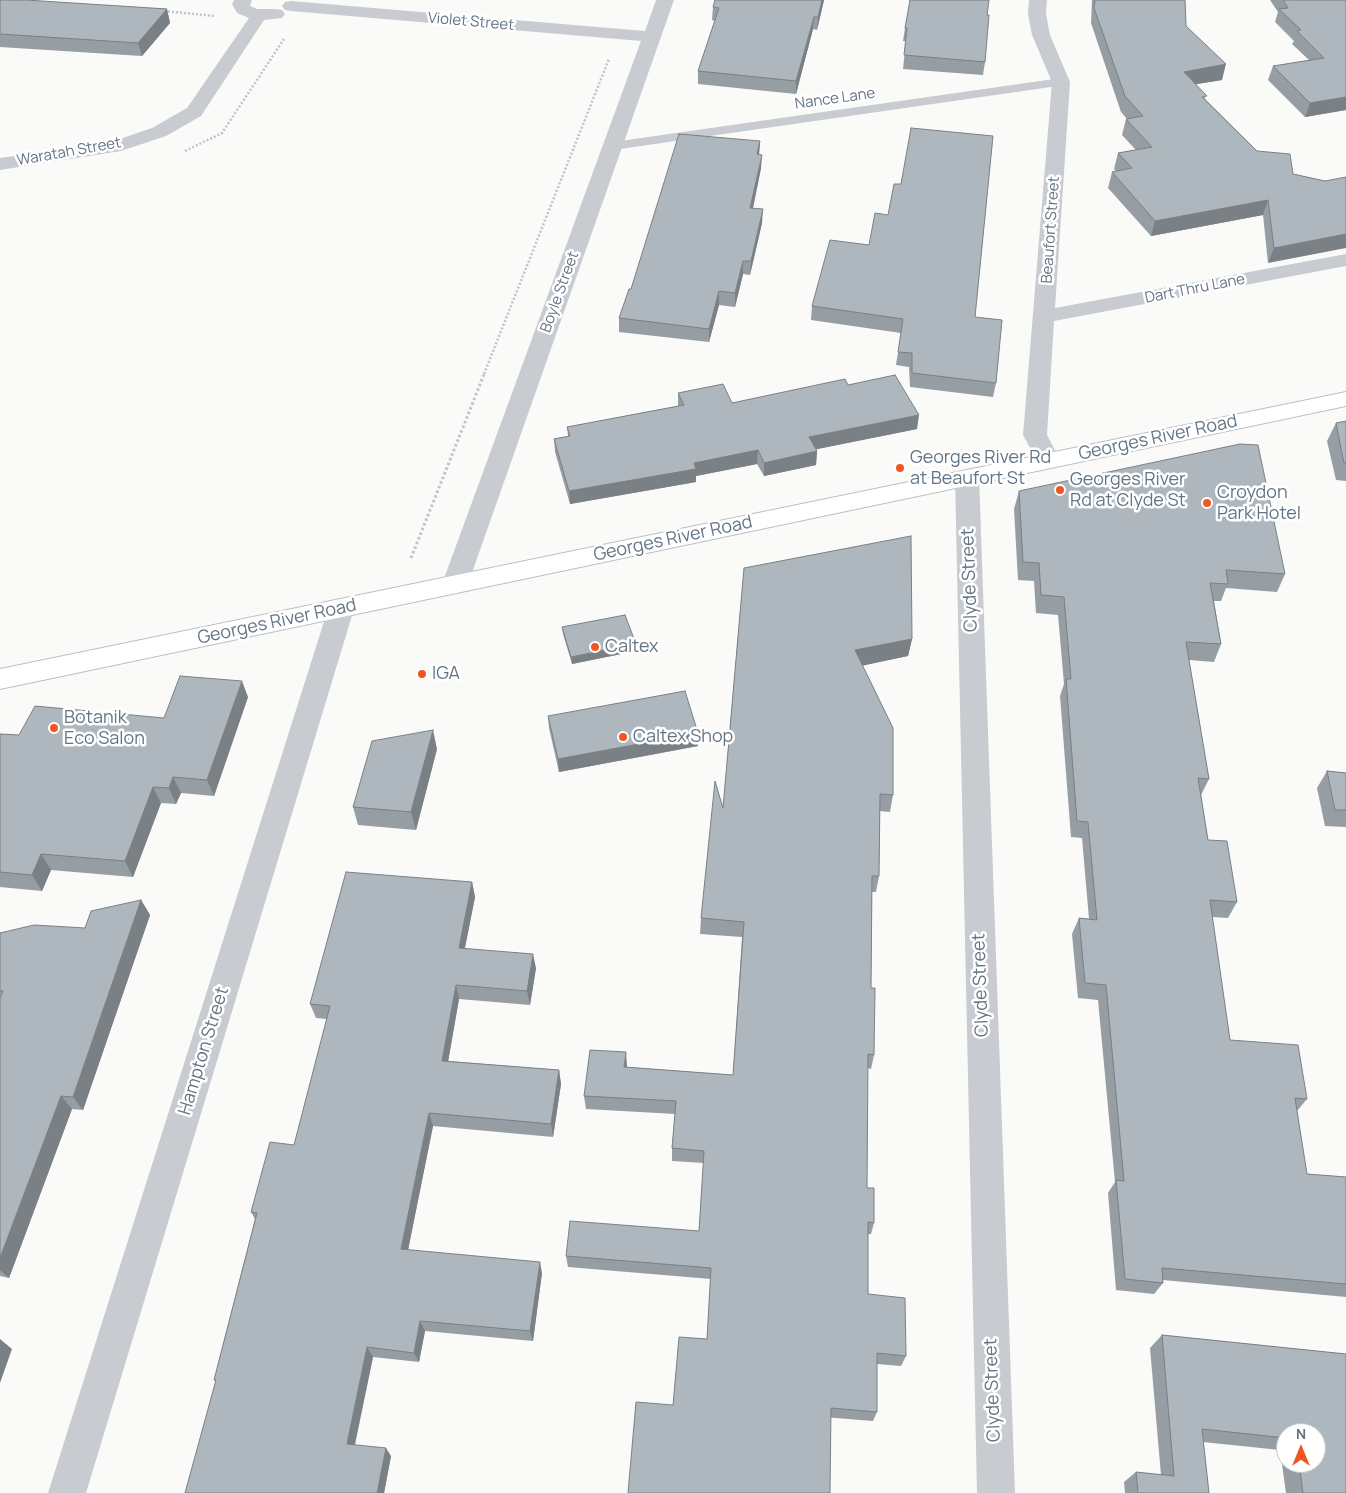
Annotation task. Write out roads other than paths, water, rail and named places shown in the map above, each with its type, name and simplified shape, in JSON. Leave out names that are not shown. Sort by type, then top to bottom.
[{"type":"main road","name":"Georges River Road","points":[[0,679],[1346,399]]},
{"type":"street","points":[[243,0],[241,4],[243,9],[259,15],[278,13],[292,3]]},
{"type":"street","name":"Boyle Street","points":[[455,584],[665,0]]},
{"type":"street","name":"Beaufort Street","points":[[1038,0],[1037,14],[1041,35],[1061,82],[1035,435],[1048,460]]},
{"type":"street","name":"Violet Street","points":[[292,3],[652,37]]},
{"type":"street","name":"Waratah Street","points":[[0,164],[114,147],[159,132],[194,112],[259,15]]},
{"type":"street","name":"Dart Thru Lane","points":[[1044,316],[1091,309],[1346,260]]},
{"type":"street","name":"Clyde Street","points":[[967,477],[996,1493]]},
{"type":"street","name":"Hampton Street","points":[[67,1493],[341,608]]},
{"type":"lane","name":"Nance Lane","points":[[613,146],[1061,82]]},
{"type":"place","name":"Georges River Rd at Beaufort St","points":[[900,468]]},
{"type":"place","name":"Georges River Rd at Clyde St","points":[[1060,490]]},
{"type":"place","name":"Croydon Park Hotel","points":[[1207,503]]},
{"type":"place","name":"Caltex","points":[[595,647]]},
{"type":"place","name":"IGA","points":[[422,674]]},
{"type":"place","name":"Botanik Eco Salon","points":[[54,728]]},
{"type":"place","name":"Caltex Shop","points":[[623,737]]}]
